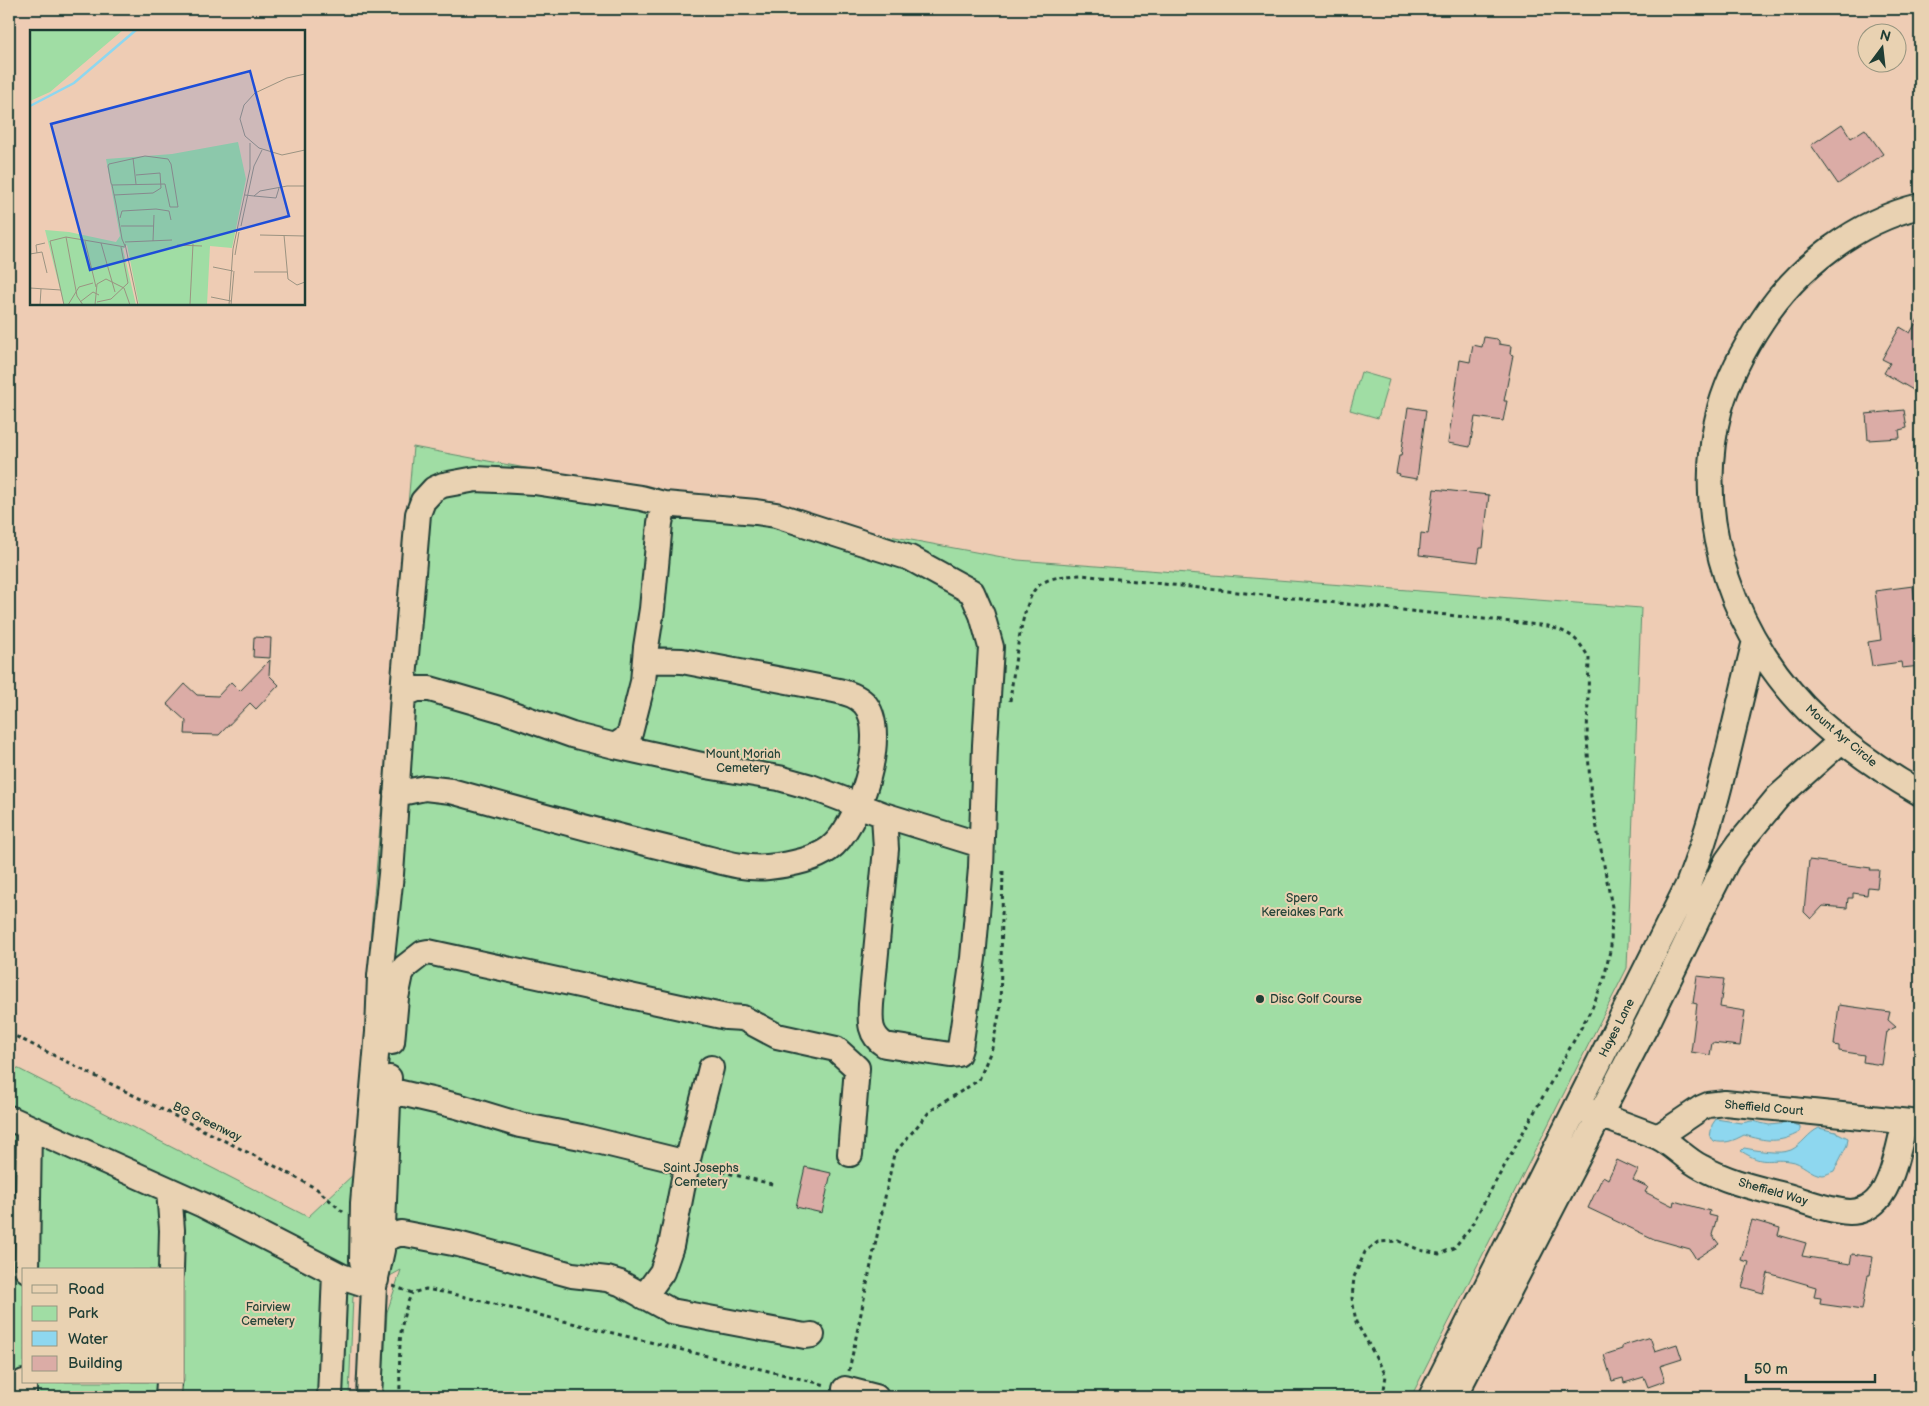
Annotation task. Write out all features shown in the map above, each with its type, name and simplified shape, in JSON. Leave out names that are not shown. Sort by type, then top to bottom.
[{"type":"street","name":"Mount Ayr Circle","points":[[1920,206],[1882,220],[1858,232],[1802,273],[1768,312],[1753,334],[1729,382],[1718,416],[1712,457],[1710,492],[1713,520],[1724,572],[1744,621],[1772,667],[1820,722],[1886,773],[1920,793]]},
{"type":"street","points":[[375,1283],[362,1261],[363,1203],[378,1032],[380,976],[391,874],[402,695],[418,514],[423,500],[434,489],[459,481],[476,479],[510,480],[641,498],[664,504],[756,512],[776,516],[910,558],[972,592],[982,615],[990,648],[981,868],[973,958],[958,1054],[950,1055],[916,1051],[885,1045],[873,1034],[870,1018],[886,849],[884,815]]},
{"type":"street","points":[[615,746],[626,739],[630,733],[643,682],[660,523],[664,504]]},
{"type":"street","name":"Hayes Lane","points":[[1432,1397],[1688,884],[1718,792],[1755,641]]},
{"type":"street","points":[[396,794],[425,788],[443,789],[671,850],[736,865],[766,868],[794,863],[829,849],[845,832],[859,805],[872,754],[873,727],[871,715],[865,704],[857,697],[826,688],[682,661],[645,660]]},
{"type":"street","points":[[402,695],[417,689],[430,689],[499,709],[572,735],[615,746],[655,756],[795,782],[826,791],[884,815],[981,844]]},
{"type":"street","name":"Hayes Lane","points":[[1454,1397],[1600,1116],[1728,861],[1739,844],[1778,797],[1842,740]]},
{"type":"street","points":[[370,1397],[375,1283],[382,1240],[388,1090],[394,1009],[401,974],[405,967],[423,953],[430,952],[726,1017],[743,1018],[777,1036],[836,1049],[857,1068],[850,1154]]},
{"type":"street","points":[[644,1297],[666,1264],[677,1219],[687,1163],[711,1068]]},
{"type":"street","points":[[388,1090],[457,1106],[520,1126],[581,1137],[687,1163]]},
{"type":"street","name":"Sheffield Court","points":[[1658,1137],[1701,1108],[1708,1105],[1725,1103],[1913,1123],[1887,1183]]},
{"type":"street","points":[[1577,1107],[1658,1137]]},
{"type":"street","points":[[27,1268],[19,1123],[203,1205],[335,1273],[375,1283]]},
{"type":"street","name":"Sheffield Way","points":[[1658,1137],[1714,1174],[1836,1210],[1857,1211],[1869,1207],[1879,1198],[1887,1183]]},
{"type":"street","points":[[169,1190],[172,1230],[171,1268]]},
{"type":"street","points":[[172,1230],[188,1211],[203,1205]]},
{"type":"street","points":[[382,1240],[402,1233],[429,1238],[495,1253],[572,1275],[606,1279],[620,1283],[671,1311],[804,1336],[812,1335]]},
{"type":"street","points":[[330,1397],[335,1273]]},
{"type":"street","points":[[24,1384],[24,1397]]},
{"type":"street","points":[[168,1397],[169,1384]]},
{"type":"street","points":[[845,1389],[876,1397]]},
{"type":"path","points":[[1009,704],[1019,638],[1027,604],[1036,587],[1056,577],[1081,575],[1548,626],[1570,633],[1583,647],[1589,658],[1587,738],[1592,797],[1612,907],[1611,946],[1604,979],[1592,1008],[1470,1228],[1454,1248],[1439,1254],[1420,1250],[1399,1242],[1378,1242],[1365,1252],[1354,1277],[1352,1298],[1356,1322],[1386,1374],[1383,1397]]},
{"type":"path","points":[[375,1283],[412,1293],[426,1288],[845,1389],[894,1154],[930,1111],[979,1080],[992,1048],[1000,1010],[1003,864]]},
{"type":"path","name":"BG Greenway","points":[[9,1033],[271,1164],[317,1189],[347,1215]]},
{"type":"path","points":[[687,1163],[776,1185]]},
{"type":"path","points":[[400,1397],[401,1328],[412,1293]]},
{"type":"green space","points":[[1361,372],[1389,380],[1378,418],[1350,410]]},
{"type":"green space","points":[[413,447],[1018,560],[1641,608],[1627,968],[1411,1397],[382,1397],[387,1312],[401,1270],[353,1296],[349,1397],[9,1397],[9,1064],[308,1217],[356,1172],[371,930]]},
{"type":"water","points":[[1716,1119],[1741,1123],[1752,1121],[1769,1125],[1790,1123],[1800,1126],[1800,1132],[1779,1140],[1759,1139],[1744,1135],[1729,1141],[1717,1142],[1713,1141],[1710,1137],[1712,1125]]},
{"type":"water","points":[[1819,1128],[1836,1132],[1848,1138],[1847,1145],[1834,1171],[1826,1175],[1814,1173],[1794,1162],[1760,1160],[1741,1151],[1744,1148],[1774,1152],[1791,1150]]},
{"type":"building","points":[[1842,124],[1851,138],[1865,129],[1883,154],[1838,184],[1811,145]]},
{"type":"building","points":[[1920,316],[1920,394],[1884,373],[1890,363],[1882,359],[1900,327],[1910,333]]},
{"type":"building","points":[[1484,337],[1497,339],[1499,344],[1511,346],[1510,354],[1513,355],[1504,401],[1507,401],[1503,421],[1475,417],[1470,447],[1448,443],[1460,360],[1470,362],[1473,345],[1482,347]]},
{"type":"building","points":[[1408,407],[1426,410],[1417,479],[1399,476],[1400,474],[1396,473],[1399,456],[1401,456]]},
{"type":"building","points":[[1904,410],[1907,428],[1899,430],[1900,438],[1868,440],[1866,414]]},
{"type":"building","points":[[1434,489],[1489,495],[1483,548],[1480,548],[1478,562],[1419,555],[1421,533],[1428,534]]},
{"type":"building","points":[[1913,586],[1920,644],[1920,666],[1902,668],[1901,662],[1872,666],[1868,642],[1881,640],[1875,591]]},
{"type":"building","points":[[254,637],[271,638],[270,658],[253,657]]},
{"type":"building","points":[[270,660],[269,675],[279,685],[256,709],[250,703],[219,735],[185,734],[186,721],[167,704],[185,684],[197,695],[218,696],[231,682],[240,691]]},
{"type":"building","points":[[1809,860],[1879,870],[1877,888],[1868,887],[1867,895],[1853,893],[1853,898],[1848,898],[1847,908],[1823,906],[1811,919],[1804,912]]},
{"type":"building","points":[[1697,976],[1724,979],[1720,1007],[1745,1011],[1740,1046],[1712,1043],[1710,1055],[1691,1052],[1697,1004],[1693,1003]]},
{"type":"building","points":[[1839,1005],[1890,1012],[1888,1020],[1896,1027],[1887,1031],[1882,1065],[1863,1062],[1864,1055],[1839,1051],[1839,1046],[1834,1045]]},
{"type":"building","points":[[1617,1160],[1638,1170],[1633,1180],[1648,1187],[1645,1192],[1673,1206],[1674,1201],[1710,1211],[1709,1215],[1717,1217],[1712,1235],[1719,1244],[1696,1259],[1690,1249],[1654,1239],[1588,1208],[1603,1176],[1608,1179]]},
{"type":"building","points":[[805,1167],[831,1173],[822,1213],[796,1207]]},
{"type":"building","points":[[1752,1220],[1780,1228],[1778,1235],[1806,1243],[1802,1256],[1850,1264],[1852,1254],[1873,1257],[1862,1310],[1820,1304],[1821,1298],[1814,1297],[1816,1287],[1768,1273],[1763,1293],[1742,1287],[1749,1262],[1741,1260]]},
{"type":"building","points":[[1650,1337],[1655,1351],[1677,1344],[1682,1359],[1660,1366],[1665,1381],[1648,1387],[1644,1377],[1624,1383],[1623,1378],[1612,1381],[1604,1355],[1622,1349],[1622,1346]]},
{"type":"place","name":"Disc Golf Course","points":[[1260,999]]},
{"type":"park label","name":"Mount Moriah Cemetery","points":[[743,761]]},
{"type":"park label","name":"Spero Kereiakes Park","points":[[1302,905]]},
{"type":"park label","name":"Saint Josephs Cemetery","points":[[701,1175]]},
{"type":"park label","name":"Fairview Cemetery","points":[[268,1314]]}]
